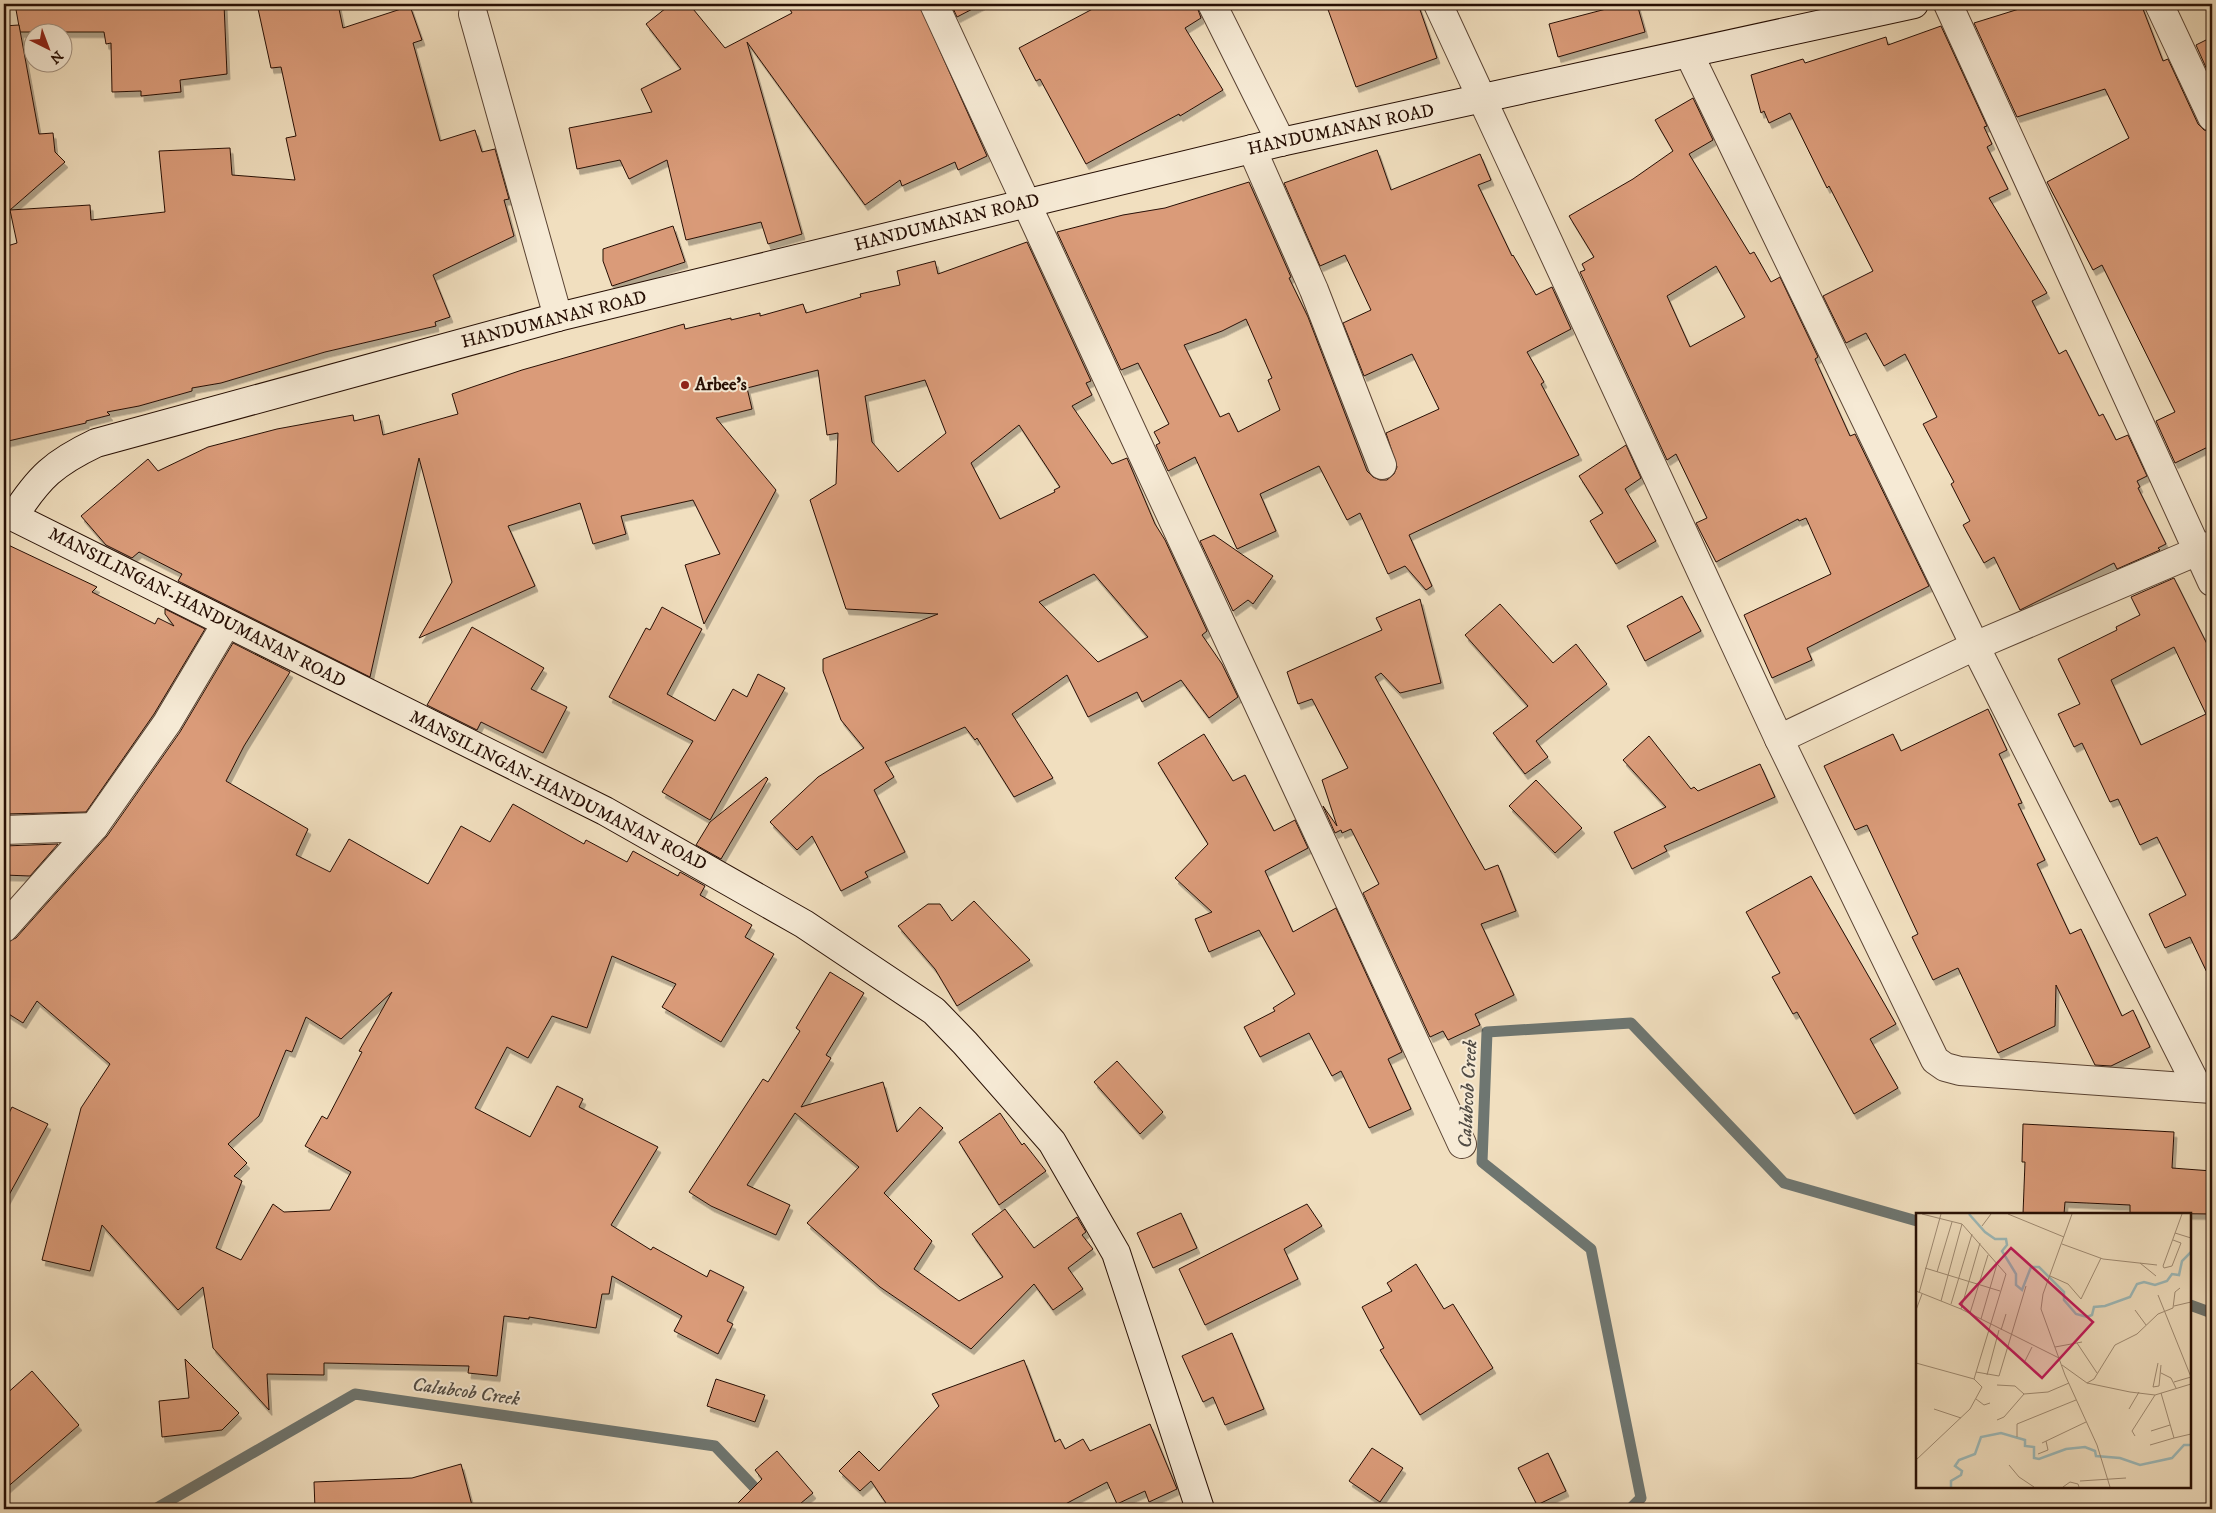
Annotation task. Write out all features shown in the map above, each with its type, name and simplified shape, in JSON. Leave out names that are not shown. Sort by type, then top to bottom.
[{"type":"street","points":[[934,4],[1028,203],[1462,1144]]},
{"type":"street","points":[[1212,4],[1281,142]]},
{"type":"street","points":[[1438,4],[1779,738],[1934,1060],[1944,1067],[1960,1071],[2205,1088]]},
{"type":"street","name":"HANDUMANAN ROAD","points":[[9,514],[48,471],[71,455],[96,442],[558,317],[1281,142],[1914,4]]},
{"type":"street","points":[[1948,4],[2205,549],[2212,582]]},
{"type":"street","points":[[2159,4],[2212,117]]},
{"type":"street","points":[[473,14],[558,317]]},
{"type":"street","points":[[1689,54],[1976,646],[2205,1088]]},
{"type":"street","points":[[1252,149],[1314,290],[1382,465]]},
{"type":"street","name":"MANSILINGAN-HANDUMANAN ROAD","points":[[9,514],[613,816],[804,924],[934,1011],[1052,1142],[1116,1253],[1200,1509]]},
{"type":"street","points":[[1779,738],[1976,646],[2205,549]]},
{"type":"street","points":[[4,928],[94,827],[167,723],[226,624]]},
{"type":"street","points":[[4,830],[94,827]]},
{"type":"building","points":[[15,4],[224,4],[227,74],[180,80],[181,92],[141,96],[141,91],[112,92],[111,43],[106,44],[104,32],[72,32],[72,22],[22,22],[22,32],[20,32]]},
{"type":"building","points":[[257,4],[338,4],[343,28],[410,6],[422,40],[413,43],[440,141],[475,130],[482,152],[495,149],[509,199],[504,200],[514,236],[433,275],[450,317],[435,322],[436,326],[325,352],[221,383],[192,388],[192,391],[139,406],[107,412],[110,415],[86,421],[86,423],[4,442],[4,247],[17,243],[4,182],[4,26],[19,25],[22,41],[22,72],[28,72],[39,134],[53,133],[55,152],[65,162],[10,210],[90,205],[91,220],[165,212],[159,151],[230,148],[232,175],[295,180],[286,138],[296,136],[281,67],[271,68]]},
{"type":"building","points":[[671,4],[689,4],[725,48],[792,13],[787,4],[919,4],[987,156],[958,170],[955,162],[902,186],[900,180],[865,205],[747,42],[802,234],[768,244],[761,222],[686,240],[667,160],[629,179],[620,160],[577,169],[569,128],[652,112],[641,89],[681,69],[646,24]]},
{"type":"building","points":[[951,4],[982,4],[957,17]]},
{"type":"building","points":[[1102,4],[1196,4],[1201,18],[1185,28],[1223,90],[1180,116],[1179,114],[1086,164],[1040,79],[1036,81],[1019,48]]},
{"type":"building","points":[[1326,4],[1418,4],[1437,58],[1356,87]]},
{"type":"building","points":[[1625,4],[1637,4],[1645,32],[1558,57],[1549,24]]},
{"type":"building","points":[[2035,4],[2141,4],[2163,61],[2168,59],[2198,124],[2204,130],[2212,132],[2212,445],[2175,463],[2156,421],[2175,412],[2102,265],[2093,270],[2047,182],[2129,138],[2105,89],[2017,117],[1974,23]]},
{"type":"building","points":[[1941,26],[1987,126],[1984,127],[1992,144],[1987,147],[2008,189],[1989,198],[2047,293],[2032,301],[2059,354],[2066,350],[2099,416],[2103,414],[2116,440],[2128,435],[2147,476],[2137,481],[2140,487],[2138,488],[2166,544],[2158,548],[2160,550],[2117,569],[2114,563],[2020,610],[1994,557],[1984,563],[1963,525],[1970,521],[1951,484],[1954,482],[1923,424],[1937,417],[1905,354],[1884,366],[1866,333],[1846,343],[1823,296],[1873,271],[1829,186],[1827,188],[1790,113],[1769,123],[1764,111],[1761,113],[1751,75],[1803,59],[1805,63],[1886,37],[1888,45]]},
{"type":"building","points":[[2212,37],[2212,81],[2196,45]]},
{"type":"building","points":[[1693,98],[1713,140],[1689,154],[1750,254],[1754,252],[1771,282],[1780,277],[1818,357],[1815,359],[1850,436],[1855,434],[1929,586],[1807,648],[1812,660],[1772,678],[1744,615],[1831,574],[1806,518],[1799,521],[1798,519],[1716,562],[1696,523],[1707,518],[1676,454],[1667,460],[1580,272],[1585,270],[1582,264],[1594,257],[1569,216],[1633,179],[1673,151],[1655,120]],"holes":[[[1716,266],[1745,317],[1690,347],[1667,296]]]},
{"type":"building","points":[[1377,150],[1391,190],[1480,154],[1491,180],[1478,185],[1512,256],[1536,295],[1552,287],[1571,329],[1527,352],[1544,382],[1541,384],[1579,455],[1409,535],[1432,586],[1426,590],[1405,566],[1388,574],[1360,513],[1347,520],[1319,466],[1260,494],[1276,531],[1237,549],[1195,457],[1168,471],[1156,445],[1160,443],[1154,432],[1169,424],[1138,363],[1121,370],[1057,232],[1123,215],[1165,208],[1249,182],[1291,277],[1289,278],[1308,317],[1367,471],[1373,477],[1387,480],[1394,474],[1397,467],[1386,433],[1439,409],[1412,354],[1364,376],[1343,323],[1371,310],[1345,255],[1320,266],[1284,183]],"holes":[[[1246,319],[1272,378],[1268,380],[1280,410],[1238,432],[1229,413],[1220,417],[1184,345],[1222,331]]]},
{"type":"building","points":[[673,226],[685,262],[612,286],[603,261],[603,249]]},
{"type":"building","points":[[1027,242],[1091,381],[1086,383],[1092,395],[1072,406],[1112,464],[1127,458],[1155,524],[1165,540],[1207,631],[1202,635],[1222,664],[1238,697],[1209,718],[1181,680],[1142,702],[1137,692],[1088,717],[1067,675],[1012,714],[1053,778],[1014,797],[977,738],[975,740],[965,727],[885,762],[894,777],[874,790],[905,852],[865,872],[868,877],[841,891],[812,836],[797,850],[770,822],[818,777],[864,748],[841,720],[823,671],[823,659],[938,614],[846,609],[810,500],[836,484],[838,433],[827,435],[818,370],[747,388],[752,409],[716,418],[776,490],[704,624],[685,565],[720,554],[693,500],[621,516],[626,534],[593,544],[580,503],[508,526],[535,586],[419,638],[452,582],[419,458],[370,677],[178,581],[182,574],[139,552],[132,558],[106,545],[81,516],[148,459],[158,471],[208,447],[277,429],[353,415],[354,421],[379,415],[383,435],[458,414],[452,394],[522,370],[684,324],[685,329],[760,313],[760,316],[803,304],[806,313],[861,297],[860,294],[900,285],[897,271],[935,261],[938,274]],"holes":[[[925,380],[946,433],[898,472],[872,442],[865,396]],[[1019,425],[1060,487],[1054,490],[1055,492],[1000,519],[971,463]],[[1094,574],[1148,637],[1098,662],[1039,602]]]},
{"type":"building","points":[[1626,445],[1641,478],[1625,489],[1656,541],[1616,564],[1590,521],[1603,513],[1579,476]]},
{"type":"building","points":[[1214,535],[1273,576],[1253,604],[1248,600],[1233,611],[1200,541]]},
{"type":"building","points":[[4,543],[97,587],[92,592],[155,624],[158,618],[174,626],[165,614],[165,609],[205,629],[154,714],[86,812],[4,814]]},
{"type":"building","points":[[2174,578],[2212,654],[2212,983],[2190,937],[2165,948],[2149,914],[2186,895],[2157,837],[2140,845],[2118,799],[2110,802],[2082,743],[2074,747],[2058,714],[2080,704],[2058,659],[2117,630],[2116,627],[2140,615],[2131,597]],"holes":[[[2174,647],[2206,714],[2141,745],[2111,680]]]},
{"type":"building","points":[[1682,596],[1701,631],[1645,661],[1627,626]]},
{"type":"building","points":[[1420,599],[1441,683],[1400,693],[1381,673],[1375,677],[1485,870],[1498,865],[1516,911],[1481,924],[1514,995],[1475,1014],[1480,1025],[1448,1040],[1443,1031],[1430,1037],[1363,893],[1379,884],[1351,829],[1342,833],[1341,830],[1335,833],[1323,806],[1337,826],[1322,780],[1348,768],[1312,699],[1298,704],[1287,672],[1382,630],[1376,618]]},
{"type":"building","points":[[1500,604],[1553,663],[1576,644],[1607,684],[1536,741],[1548,757],[1525,774],[1493,733],[1528,706],[1465,635]]},
{"type":"building","points":[[662,607],[702,629],[667,694],[715,721],[733,689],[747,697],[758,674],[785,688],[710,820],[662,792],[693,741],[609,697],[646,628],[650,630]]},
{"type":"building","points":[[472,627],[544,668],[531,689],[567,707],[543,753],[481,722],[477,730],[427,705]]},
{"type":"building","points":[[233,643],[290,672],[244,746],[226,781],[308,829],[296,855],[330,872],[349,839],[428,884],[461,826],[490,842],[513,804],[584,844],[586,840],[627,862],[633,851],[678,876],[680,872],[705,886],[700,895],[752,925],[745,937],[774,954],[721,1042],[662,1007],[676,984],[612,956],[587,1028],[552,1016],[528,1058],[507,1047],[475,1108],[530,1137],[557,1086],[583,1099],[579,1107],[658,1147],[611,1225],[651,1250],[653,1247],[707,1277],[710,1270],[744,1287],[727,1321],[733,1324],[718,1354],[674,1331],[682,1316],[612,1276],[609,1294],[602,1294],[596,1328],[529,1317],[529,1319],[504,1316],[497,1376],[468,1373],[469,1366],[324,1363],[324,1375],[267,1374],[269,1410],[213,1348],[203,1287],[178,1310],[102,1225],[90,1271],[42,1260],[81,1108],[110,1064],[37,1001],[23,1023],[4,1011],[4,943],[16,938],[107,836],[180,732]],"holes":[[[392,992],[359,1051],[362,1052],[327,1119],[322,1116],[305,1146],[351,1172],[330,1210],[284,1212],[273,1204],[241,1260],[216,1248],[242,1181],[234,1176],[247,1163],[228,1144],[259,1116],[286,1050],[292,1052],[306,1017],[341,1039]]]},
{"type":"building","points":[[1988,709],[2007,750],[1999,754],[2022,803],[2018,804],[2045,860],[2037,864],[2070,934],[2081,929],[2122,1016],[2133,1010],[2150,1047],[2111,1066],[2095,1065],[2056,985],[2055,1026],[1998,1053],[1958,968],[1933,980],[1912,937],[1918,934],[1867,825],[1855,830],[1824,766],[1893,734],[1901,751]]},
{"type":"building","points":[[1204,734],[1233,781],[1245,775],[1274,831],[1295,820],[1308,848],[1265,871],[1293,932],[1336,908],[1402,1052],[1388,1059],[1411,1109],[1369,1128],[1341,1071],[1332,1076],[1309,1033],[1260,1057],[1244,1027],[1275,1011],[1273,1008],[1295,994],[1259,930],[1209,952],[1195,919],[1212,912],[1175,878],[1208,844],[1158,763]]},
{"type":"building","points":[[1649,736],[1691,789],[1694,787],[1698,791],[1760,764],[1775,797],[1664,846],[1667,851],[1632,869],[1614,832],[1666,807],[1623,760]]},
{"type":"building","points":[[766,777],[768,779],[721,859],[696,845],[710,822]]},
{"type":"building","points":[[1536,780],[1582,828],[1555,853],[1509,806]]},
{"type":"building","points":[[58,844],[30,876],[4,875],[4,846]]},
{"type":"building","points":[[1811,876],[1896,1024],[1870,1039],[1898,1088],[1854,1114],[1797,1012],[1793,1014],[1772,977],[1780,973],[1746,912]]},
{"type":"building","points":[[974,901],[1030,960],[957,1006],[935,969],[898,926],[928,904],[940,904],[952,921]]},
{"type":"building","points":[[830,972],[864,993],[826,1055],[831,1058],[801,1107],[883,1082],[897,1132],[920,1107],[943,1128],[884,1193],[932,1241],[914,1269],[959,1301],[1003,1277],[972,1234],[1005,1209],[1034,1248],[1077,1217],[1086,1232],[1082,1235],[1093,1249],[1068,1268],[1083,1289],[1053,1310],[1034,1284],[971,1349],[880,1287],[807,1223],[859,1167],[795,1113],[747,1185],[790,1205],[776,1235],[711,1206],[689,1192],[763,1079],[768,1082],[800,1031],[796,1028]]},
{"type":"building","points":[[1117,1061],[1163,1112],[1140,1134],[1094,1082]]},
{"type":"building","points":[[12,1107],[48,1124],[4,1204],[4,1123]]},
{"type":"building","points":[[1000,1113],[1022,1145],[1024,1143],[1046,1171],[999,1205],[959,1142]]},
{"type":"building","points":[[2023,1124],[2174,1132],[2172,1168],[2212,1171],[2212,1214],[2130,1213],[2130,1205],[2065,1202],[2064,1213],[2023,1213],[2025,1162],[2022,1162]]},
{"type":"building","points":[[1307,1204],[1322,1226],[1284,1249],[1298,1279],[1205,1325],[1179,1269]]},
{"type":"building","points":[[1181,1213],[1197,1248],[1153,1268],[1137,1233]]},
{"type":"building","points":[[1416,1264],[1444,1309],[1453,1304],[1493,1368],[1420,1415],[1380,1350],[1384,1348],[1362,1307],[1392,1291],[1387,1283]]},
{"type":"building","points":[[1232,1333],[1264,1409],[1225,1425],[1213,1397],[1203,1402],[1182,1356]]},
{"type":"building","points":[[185,1359],[239,1413],[222,1430],[162,1437],[159,1401],[189,1398]]},
{"type":"building","points":[[1024,1360],[1055,1442],[1060,1439],[1065,1449],[1083,1439],[1090,1451],[1150,1424],[1177,1489],[1149,1502],[1145,1491],[1117,1504],[1107,1482],[1056,1509],[890,1509],[871,1481],[860,1491],[839,1471],[859,1451],[879,1471],[939,1406],[932,1394]]},
{"type":"building","points":[[32,1371],[79,1425],[4,1490],[4,1396]]},
{"type":"building","points":[[716,1379],[765,1395],[755,1422],[707,1406]]},
{"type":"building","points":[[1372,1448],[1403,1468],[1380,1502],[1349,1481]]},
{"type":"building","points":[[777,1451],[813,1493],[794,1509],[732,1509],[762,1479],[755,1470]]},
{"type":"building","points":[[1548,1453],[1566,1491],[1537,1505],[1518,1468]]},
{"type":"building","points":[[461,1464],[473,1509],[315,1509],[314,1482],[412,1478]]},
{"type":"waterway","name":"Calubcob Creek","points":[[1630,1509],[1641,1498],[1591,1249],[1482,1162],[1487,1032],[1631,1023],[1784,1183],[1916,1221]]},
{"type":"waterway","name":"Calubcob Creek","points":[[2191,1305],[2212,1313]]},
{"type":"waterway","name":"Calubcob Creek","points":[[155,1509],[355,1394],[715,1446],[775,1509]]},
{"type":"place","name":"Arbee's","points":[[685,385]]}]
